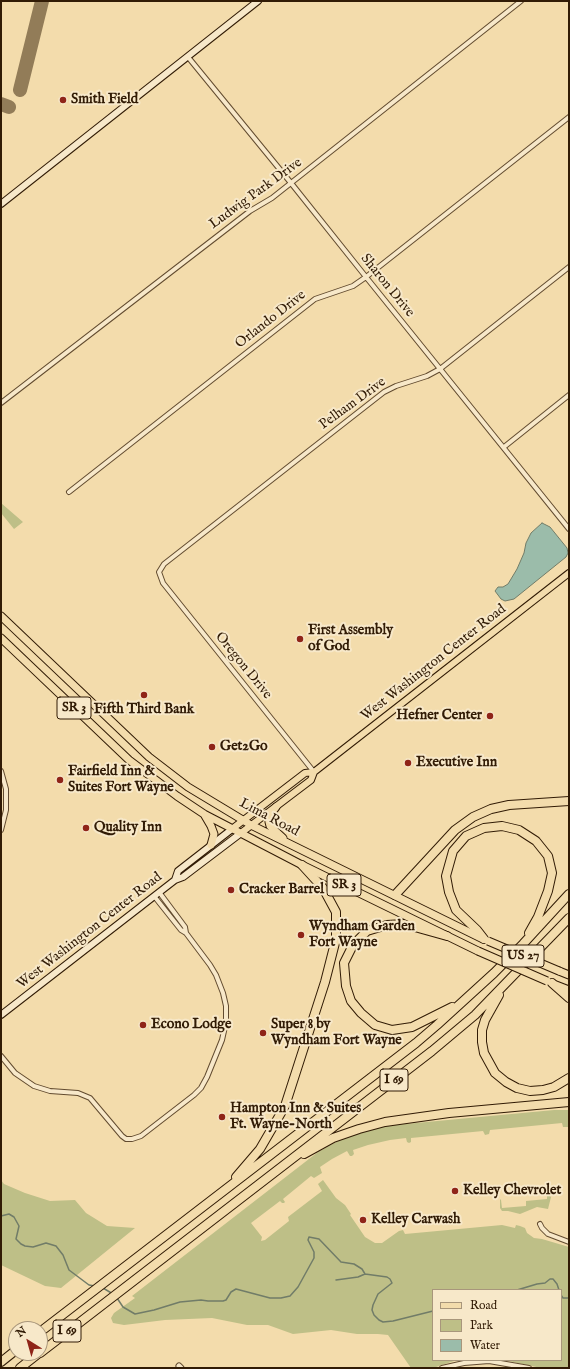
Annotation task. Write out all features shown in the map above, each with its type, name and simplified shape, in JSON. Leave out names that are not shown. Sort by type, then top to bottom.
[{"type":"highway","name":"Lima Road","points":[[1,616],[149,757],[188,786],[251,825],[288,844],[486,940],[569,976]]},
{"type":"highway","name":"Lima Road","points":[[1,638],[129,760],[204,814],[302,865],[478,951],[569,990]]},
{"type":"highway","points":[[395,895],[455,830],[473,817],[491,809],[509,805],[569,801]]},
{"type":"highway","points":[[276,807],[270,816],[269,822],[275,831],[288,844]]},
{"type":"highway","points":[[204,814],[214,834],[211,845]]},
{"type":"highway","points":[[486,940],[456,910],[449,892],[446,876],[453,851],[466,836],[484,828],[502,826],[519,830],[536,841],[548,856],[552,873],[548,891],[538,917],[523,944]]},
{"type":"highway","points":[[229,1187],[237,1175],[260,1149],[285,1106],[325,982],[336,939],[336,912],[323,888],[302,865]]},
{"type":"highway","name":"I 69","points":[[48,1326],[416,1043],[463,1002],[523,944],[569,894]]},
{"type":"highway","name":"I 69","points":[[48,1347],[432,1051],[475,1015],[569,918]]},
{"type":"highway","points":[[447,936],[404,924],[387,925],[367,931],[353,945],[344,963],[346,986],[351,1000],[361,1014],[375,1025],[392,1030],[412,1027],[463,1002]]},
{"type":"highway","points":[[549,982],[569,998]]},
{"type":"highway","points":[[505,984],[490,1011],[482,1030],[484,1053],[495,1073],[506,1082],[517,1088],[530,1090],[542,1090],[554,1087],[569,1078]]},
{"type":"highway","points":[[278,1170],[333,1138],[385,1122],[457,1112],[569,1102]]},
{"type":"highway","name":"I 69","points":[[20,1368],[29,1361]]},
{"type":"main road","points":[[1,204],[258,1]]},
{"type":"main road","name":"West Washington Center Road","points":[[1,1016],[174,880],[183,877],[311,780],[314,772],[569,573]]},
{"type":"main road","name":"West Washington Center Road","points":[[174,880],[178,871],[243,820],[305,773],[314,772]]},
{"type":"street","name":"Ludwig Park Drive","points":[[1,403],[250,211],[272,198],[521,1]]},
{"type":"street","name":"Sharon Drive","points":[[188,57],[569,529]]},
{"type":"street","name":"Orlando Drive","points":[[68,492],[315,299],[353,286],[366,277],[569,117]]},
{"type":"street","name":"Pelham Drive","points":[[159,572],[164,564],[384,392],[396,386],[427,376],[440,369],[569,267]]},
{"type":"street","points":[[504,447],[569,395]]},
{"type":"street","name":"Oregon Drive","points":[[159,572],[163,583],[314,772]]},
{"type":"street","points":[[1,771],[6,790],[6,810],[1,830]]},
{"type":"street","points":[[1,1056],[15,1073],[34,1086],[50,1091],[78,1093],[90,1098],[126,1139],[141,1136],[201,1088],[216,1058],[225,1028],[226,1006],[216,975],[186,932],[181,930],[157,894]]},
{"type":"street","points":[[540,1224],[548,1234],[569,1242]]},
{"type":"street","points":[[442,1368],[464,1363],[489,1361],[530,1368]]},
{"type":"green space","points":[[1,503],[23,522],[14,529],[1,513]]},
{"type":"green space","points":[[554,1110],[569,1110],[569,1127],[563,1127],[562,1123],[490,1130],[489,1134],[485,1135],[483,1131],[411,1138],[411,1142],[409,1143],[407,1142],[406,1138],[390,1140],[353,1150],[354,1154],[352,1156],[350,1156],[347,1151],[320,1167],[322,1173],[314,1178],[311,1176],[283,1199],[285,1202],[284,1203],[280,1201],[251,1223],[262,1237],[261,1241],[265,1240],[289,1221],[288,1217],[322,1191],[318,1184],[323,1180],[336,1198],[345,1205],[365,1237],[375,1243],[382,1243],[399,1231],[403,1230],[405,1234],[502,1225],[515,1228],[516,1225],[525,1228],[527,1233],[534,1238],[569,1247],[569,1368],[541,1368],[509,1361],[562,1361],[562,1289],[432,1289],[432,1361],[454,1361],[433,1368],[411,1368],[388,1335],[357,1334],[331,1330],[293,1334],[268,1325],[247,1325],[212,1318],[165,1320],[124,1325],[113,1323],[111,1318],[114,1313],[135,1298],[132,1296],[318,1152],[352,1135],[384,1126]]},
{"type":"green space","points":[[1,1180],[4,1184],[25,1193],[50,1201],[75,1200],[86,1213],[107,1226],[135,1228],[61,1288],[45,1286],[1,1265]]},
{"type":"green space","points":[[549,1195],[551,1197],[548,1209],[537,1207],[520,1214],[502,1211],[500,1208],[500,1199],[502,1208],[526,1206],[526,1201],[547,1199],[547,1196]]},
{"type":"water","points":[[542,523],[550,527],[567,548],[568,553],[566,557],[514,599],[505,601],[501,599],[495,591],[498,587],[503,587],[508,584],[517,569],[531,533]]},
{"type":"waterway","points":[[1,1216],[9,1214],[14,1217],[19,1226],[16,1239],[21,1244],[33,1247],[46,1243],[56,1246],[63,1255],[69,1270],[89,1285],[95,1286]]},
{"type":"waterway","points":[[117,1298],[123,1307],[135,1314],[180,1302],[201,1300],[223,1301],[226,1300],[231,1292],[236,1289],[270,1298],[290,1296],[298,1287],[314,1258],[314,1252],[308,1240],[309,1237],[319,1239],[341,1262],[354,1264],[362,1269],[365,1274]]},
{"type":"waterway","points":[[336,1280],[358,1277],[365,1274],[387,1277],[390,1279],[392,1283],[378,1294],[372,1310],[374,1315],[383,1322],[432,1311]]},
{"type":"waterway","points":[[520,1289],[545,1283],[550,1279],[553,1279],[559,1289]]},
{"type":"waterway","points":[[103,1288],[113,1294]]},
{"type":"waterway","points":[[562,1296],[563,1298],[569,1298]]},
{"type":"taxiway","points":[[20,90],[42,1]]},
{"type":"taxiway","points":[[1,104],[9,107]]},
{"type":"place","name":"Smith Field","points":[[63,100]]},
{"type":"place","name":"First Assembly of God","points":[[300,639]]},
{"type":"place","name":"Fifth Third Bank","points":[[144,695]]},
{"type":"place","name":"Hefner Center","points":[[490,716]]},
{"type":"place","name":"Get2Go","points":[[212,747]]},
{"type":"place","name":"Executive Inn","points":[[408,763]]},
{"type":"place","name":"Fairfield Inn & Suites Fort Wayne","points":[[60,780]]},
{"type":"place","name":"Quality Inn","points":[[86,828]]},
{"type":"place","name":"Cracker Barrel","points":[[231,890]]},
{"type":"place","name":"Wyndham Garden Fort Wayne","points":[[301,935]]},
{"type":"place","name":"Econo Lodge","points":[[143,1025]]},
{"type":"place","name":"Super 8 by Wyndham Fort Wayne","points":[[263,1033]]},
{"type":"place","name":"Hampton Inn & Suites Ft. Wayne-North","points":[[222,1117]]},
{"type":"place","name":"Kelley Chevrolet","points":[[455,1191]]},
{"type":"place","name":"Kelley Carwash","points":[[363,1220]]}]
